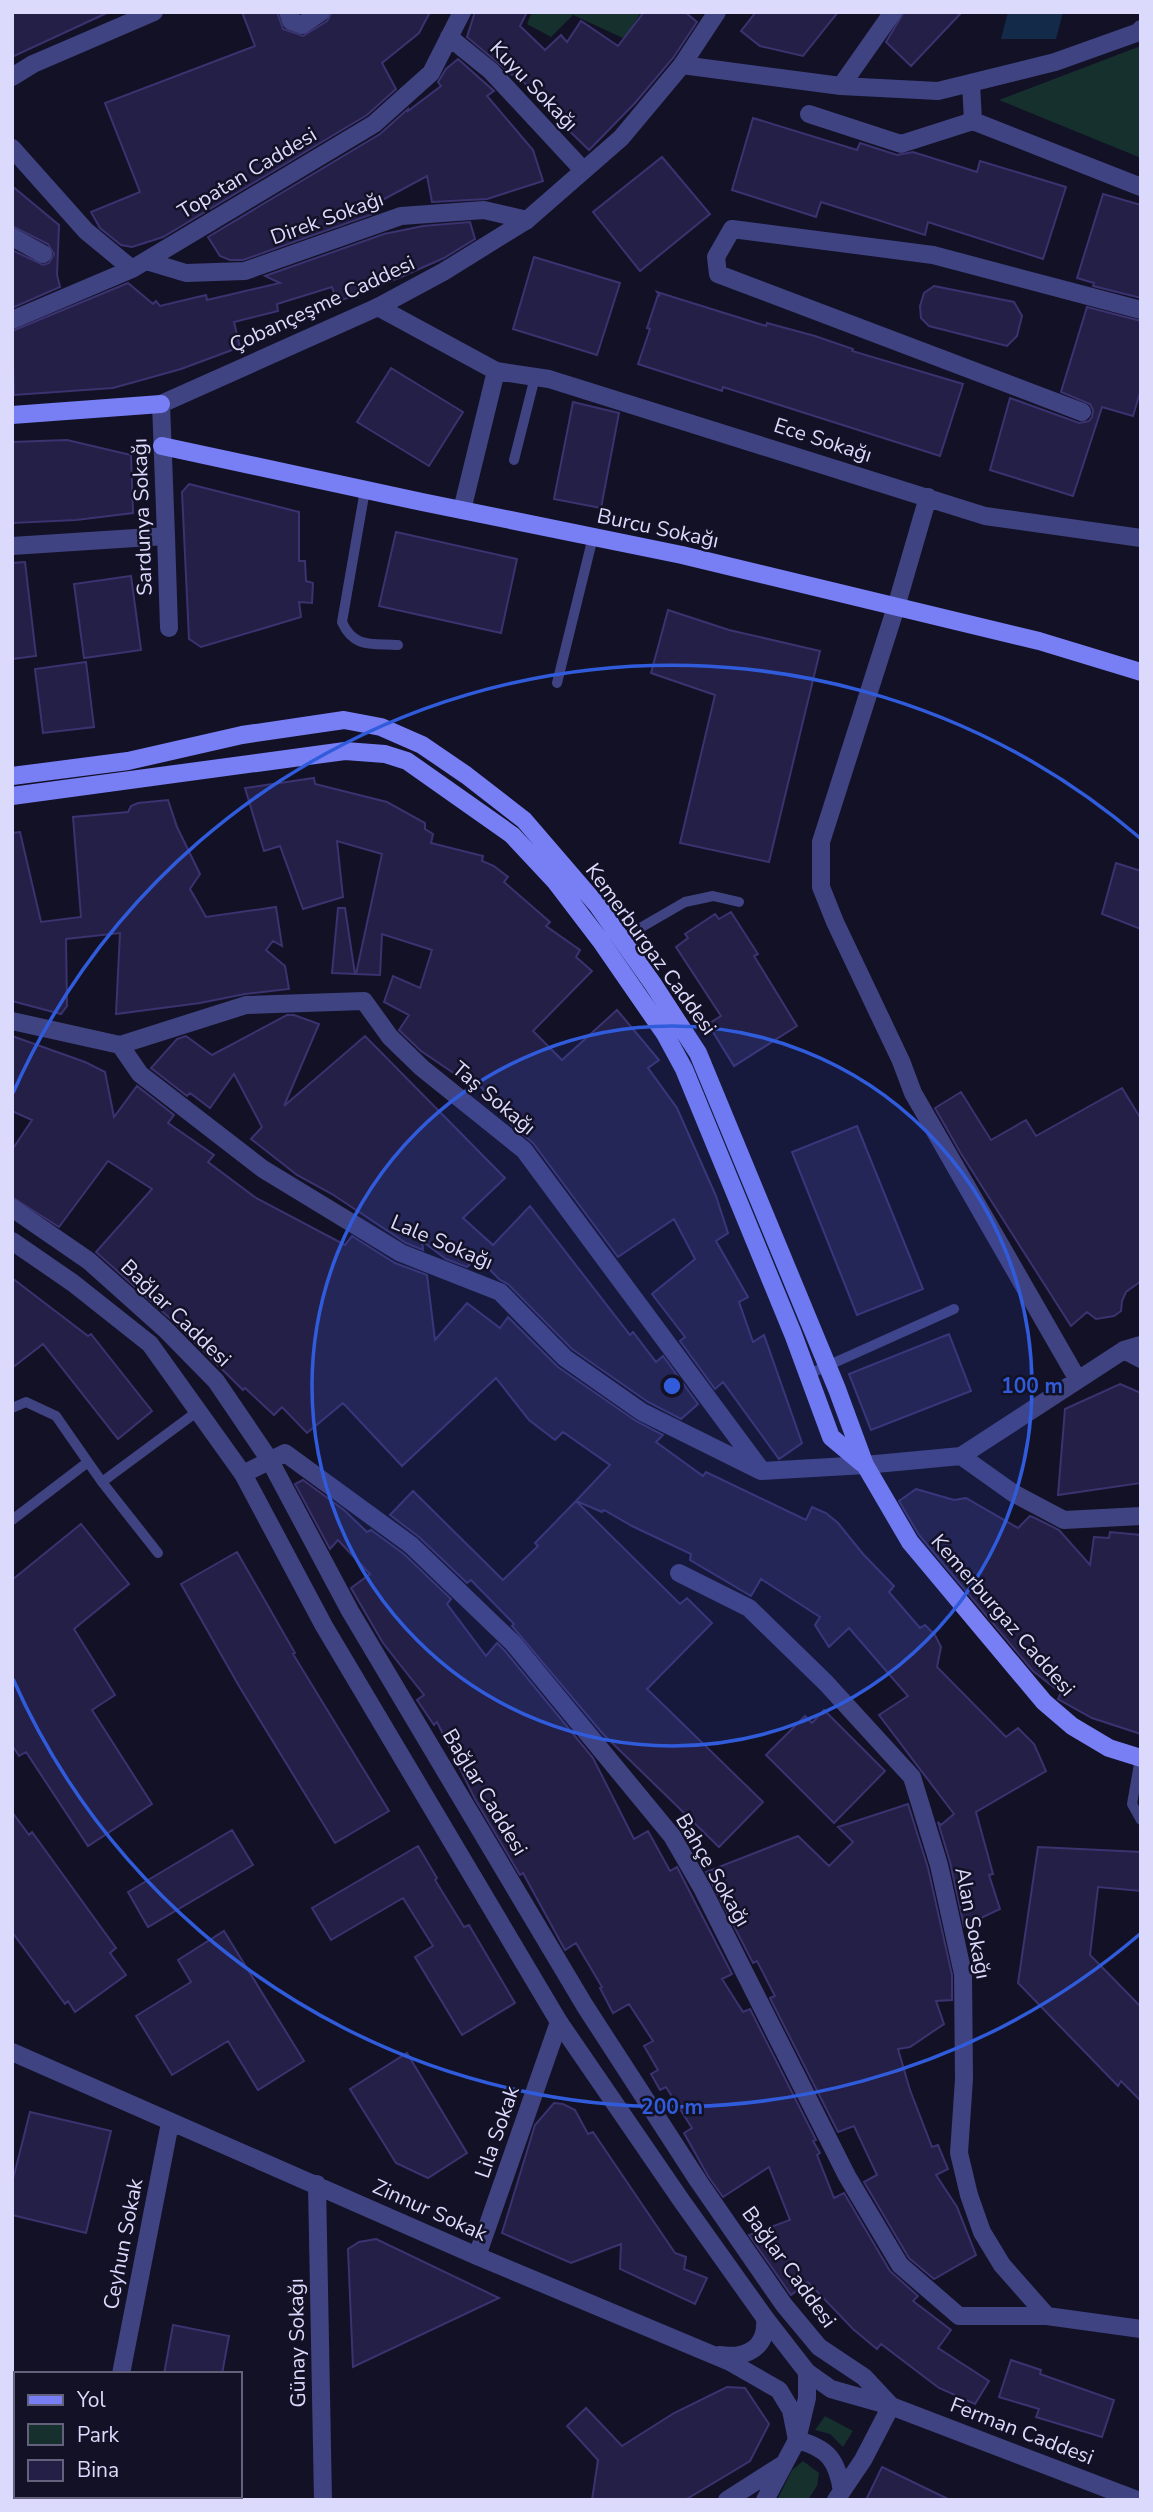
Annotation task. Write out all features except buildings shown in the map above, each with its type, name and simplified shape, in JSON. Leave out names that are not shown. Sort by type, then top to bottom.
[{"type":"main road","name":"Çobançeşme Caddesi","points":[[12,415],[161,404]]},
{"type":"main road","name":"Burcu Sokağı","points":[[162,446],[682,555],[1039,641],[1141,672]]},
{"type":"main road","name":"Kemerburgaz Caddesi","points":[[12,776],[128,761],[242,735],[344,720],[381,727],[422,746],[466,775],[524,820],[598,906],[698,1053],[865,1465],[910,1542],[1044,1702],[1072,1726],[1100,1743],[1140,1758]]},
{"type":"main road","name":"Kemerburgaz Caddesi","points":[[12,796],[345,751],[385,754],[407,761],[498,823],[555,881],[665,1034],[684,1069],[793,1334],[831,1437],[865,1465]]},
{"type":"street","points":[[12,77],[33,64],[154,12]]},
{"type":"street","points":[[288,12],[291,21],[302,25],[321,12]]},
{"type":"street","name":"Topatan Caddesi","points":[[12,320],[139,265],[374,124],[431,73],[462,12]]},
{"type":"street","points":[[841,86],[893,12]]},
{"type":"street","name":"Çobançeşme Caddesi","points":[[161,404],[379,307],[443,272],[527,220],[621,138],[682,65],[711,14]]},
{"type":"street","points":[[682,65],[841,86],[938,92],[1055,62],[1141,29]]},
{"type":"street","name":"Kuyu Sokağı","points":[[449,37],[491,71],[583,170]]},
{"type":"street","points":[[971,83],[973,121]]},
{"type":"street","points":[[809,114],[901,144],[973,121],[1141,187]]},
{"type":"street","points":[[12,148],[86,231],[139,265]]},
{"type":"street","name":"Direk Sokağı","points":[[139,265],[186,273],[245,271],[401,216],[484,210],[527,220]]},
{"type":"street","points":[[1082,412],[718,274],[716,257],[732,229],[933,255],[1141,310]]},
{"type":"street","points":[[12,237],[43,254]]},
{"type":"street","name":"Ece Sokağı","points":[[379,307],[496,371],[535,377],[589,391],[985,516],[1141,538]]},
{"type":"street","points":[[462,510],[496,371]]},
{"type":"street","name":"Sardunya Sokağı","points":[[161,404],[169,628]]},
{"type":"street","points":[[928,497],[821,842],[821,887],[901,1060],[913,1093],[1078,1380]]},
{"type":"street","points":[[12,546],[166,536]]},
{"type":"street","name":"Taş Sokağı","points":[[120,1045],[246,1005],[364,1001],[390,1037],[422,1068],[524,1150],[761,1471]]},
{"type":"street","points":[[12,1021],[120,1045]]},
{"type":"street","name":"Lale Sokağı","points":[[120,1045],[140,1074],[262,1169],[401,1253],[500,1292],[565,1358],[642,1412],[761,1471],[961,1456]]},
{"type":"street","name":"Bağlar Caddesi","points":[[12,1208],[89,1261],[165,1329],[216,1381],[269,1460],[350,1611],[585,2006],[699,2182],[784,2305],[818,2347],[864,2377],[891,2406]]},
{"type":"street","name":"Bağlar Caddesi","points":[[12,1241],[73,1283],[150,1343],[243,1474],[324,1626],[559,2022],[765,2318],[807,2372],[831,2389],[891,2406]]},
{"type":"street","points":[[1141,1359],[1132,1347],[961,1456],[1013,1493],[1064,1520],[1141,1516]]},
{"type":"street","name":"Bahçe Sokağı","points":[[269,1460],[285,1453],[411,1545],[513,1643],[671,1836],[702,1888],[847,2176],[900,2264],[959,2316],[1047,2316]]},
{"type":"street","points":[[243,1474],[269,1460]]},
{"type":"street","name":"Alan Sokağı","points":[[679,1573],[748,1608],[826,1683],[912,1777],[939,1865],[963,1974],[964,2079],[960,2153],[969,2195],[982,2232],[1002,2265],[1047,2316]]},
{"type":"street","name":"Lila Sokak","points":[[477,2256],[559,2022]]},
{"type":"street","name":"Zinnur Sokak","points":[[12,2052],[477,2256],[730,2362],[779,2390],[791,2410],[797,2440]]},
{"type":"street","name":"Ceyhun Sokak","points":[[121,2372],[170,2123]]},
{"type":"street","name":"Günay Sokağı","points":[[317,2184],[323,2500]]},
{"type":"street","points":[[1047,2316],[1141,2329]]},
{"type":"street","points":[[712,2354],[735,2358],[751,2351],[766,2333],[765,2318]]},
{"type":"street","points":[[765,2500],[797,2440],[807,2398],[807,2372]]},
{"type":"street","points":[[839,2495],[863,2460],[891,2406]]},
{"type":"street","name":"Ferman Caddesi","points":[[891,2406],[1137,2500]]},
{"type":"street","points":[[797,2440],[822,2450],[834,2460],[839,2472],[839,2495]]},
{"type":"street","points":[[727,2500],[782,2465]]},
{"type":"lane","points":[[514,460],[535,377]]},
{"type":"lane","points":[[365,490],[342,622],[348,635],[358,642],[398,645]]},
{"type":"lane","points":[[557,683],[593,537]]},
{"type":"lane","points":[[621,939],[685,902],[713,896],[739,902]]},
{"type":"lane","points":[[807,1375],[954,1309]]},
{"type":"lane","points":[[12,1408],[26,1402],[56,1416],[102,1482],[159,1553]]},
{"type":"lane","points":[[102,1482],[198,1411]]},
{"type":"lane","points":[[12,1520],[88,1462]]},
{"type":"lane","points":[[1140,1758],[1132,1804],[1141,1820]]},
{"type":"green space","points":[[532,12],[641,12],[625,39],[573,15],[551,37],[527,24]]},
{"type":"green space","points":[[1141,45],[1141,158],[999,100],[1138,47]]},
{"type":"green space","points":[[825,2416],[853,2431],[843,2447],[830,2434],[815,2430]]},
{"type":"green space","points":[[803,2461],[819,2473],[817,2486],[808,2500],[777,2500],[792,2470]]},
{"type":"water","points":[[1008,12],[1063,12],[1056,39],[1001,39]]}]
